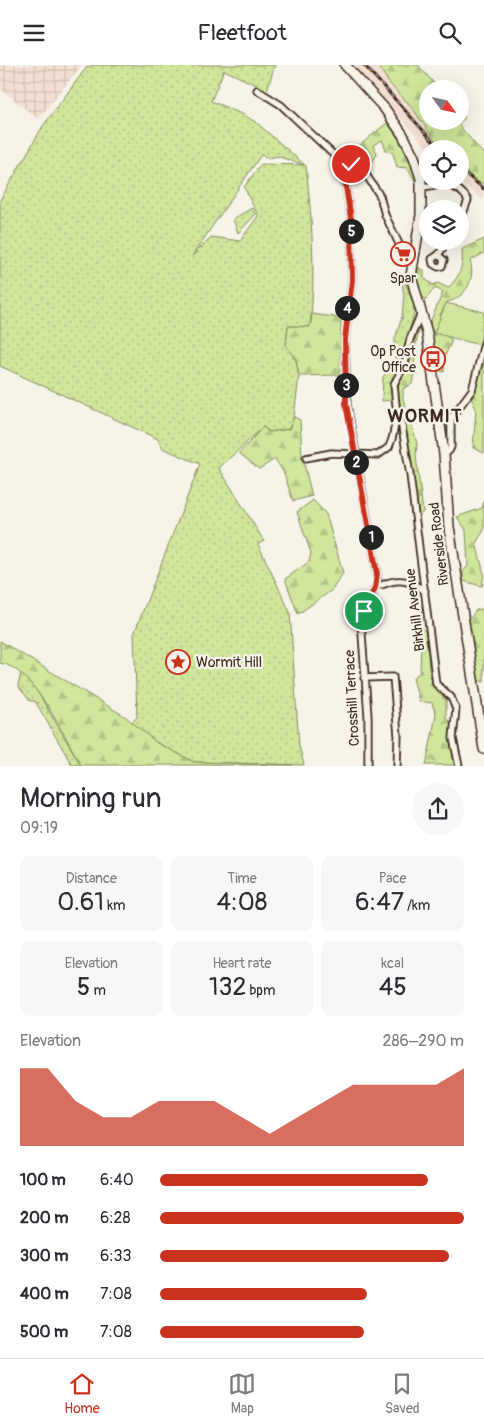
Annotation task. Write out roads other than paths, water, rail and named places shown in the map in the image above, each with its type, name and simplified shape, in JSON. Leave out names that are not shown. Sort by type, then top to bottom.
[{"type":"main road","name":"Riverside Road","points":[[345,65],[384,109],[403,135],[414,157],[419,176]]},
{"type":"main road","name":"Riverside Road","points":[[422,190],[421,215],[411,277],[428,333],[444,454],[449,527],[484,749]]},
{"type":"street","points":[[257,90],[281,105],[342,161],[365,173],[374,184],[385,215],[400,245],[413,256]]},
{"type":"street","name":"Crosshill Terrace","points":[[342,161],[351,219],[352,280],[345,339],[346,404],[377,574],[377,583],[361,621],[368,716],[368,765]]},
{"type":"street","points":[[459,190],[468,200]]},
{"type":"street","points":[[438,255],[442,250]]},
{"type":"street","points":[[306,458],[331,453],[371,456],[383,453],[392,439],[397,416],[394,384],[405,364],[410,339],[422,316]]},
{"type":"street","points":[[444,454],[451,447],[452,415],[472,390],[484,343]]},
{"type":"street","name":"Birkhill Avenue","points":[[397,416],[401,421],[410,475],[426,591],[436,684],[451,697],[456,709],[453,738],[459,765]]},
{"type":"street","points":[[382,585],[401,579],[426,591]]},
{"type":"street","points":[[364,678],[393,677],[398,736],[398,765]]},
{"type":"railway","points":[[364,65],[432,140]]},
{"type":"railway","points":[[469,176],[484,189]]},
{"type":"place","name":"Spar","points":[[403,254]]},
{"type":"place","name":"Op Post Office","points":[[433,359]]},
{"type":"place","name":"Wormit Hill","points":[[178,662]]},
{"type":"district","name":"WORMIT","points":[[425,416]]}]
